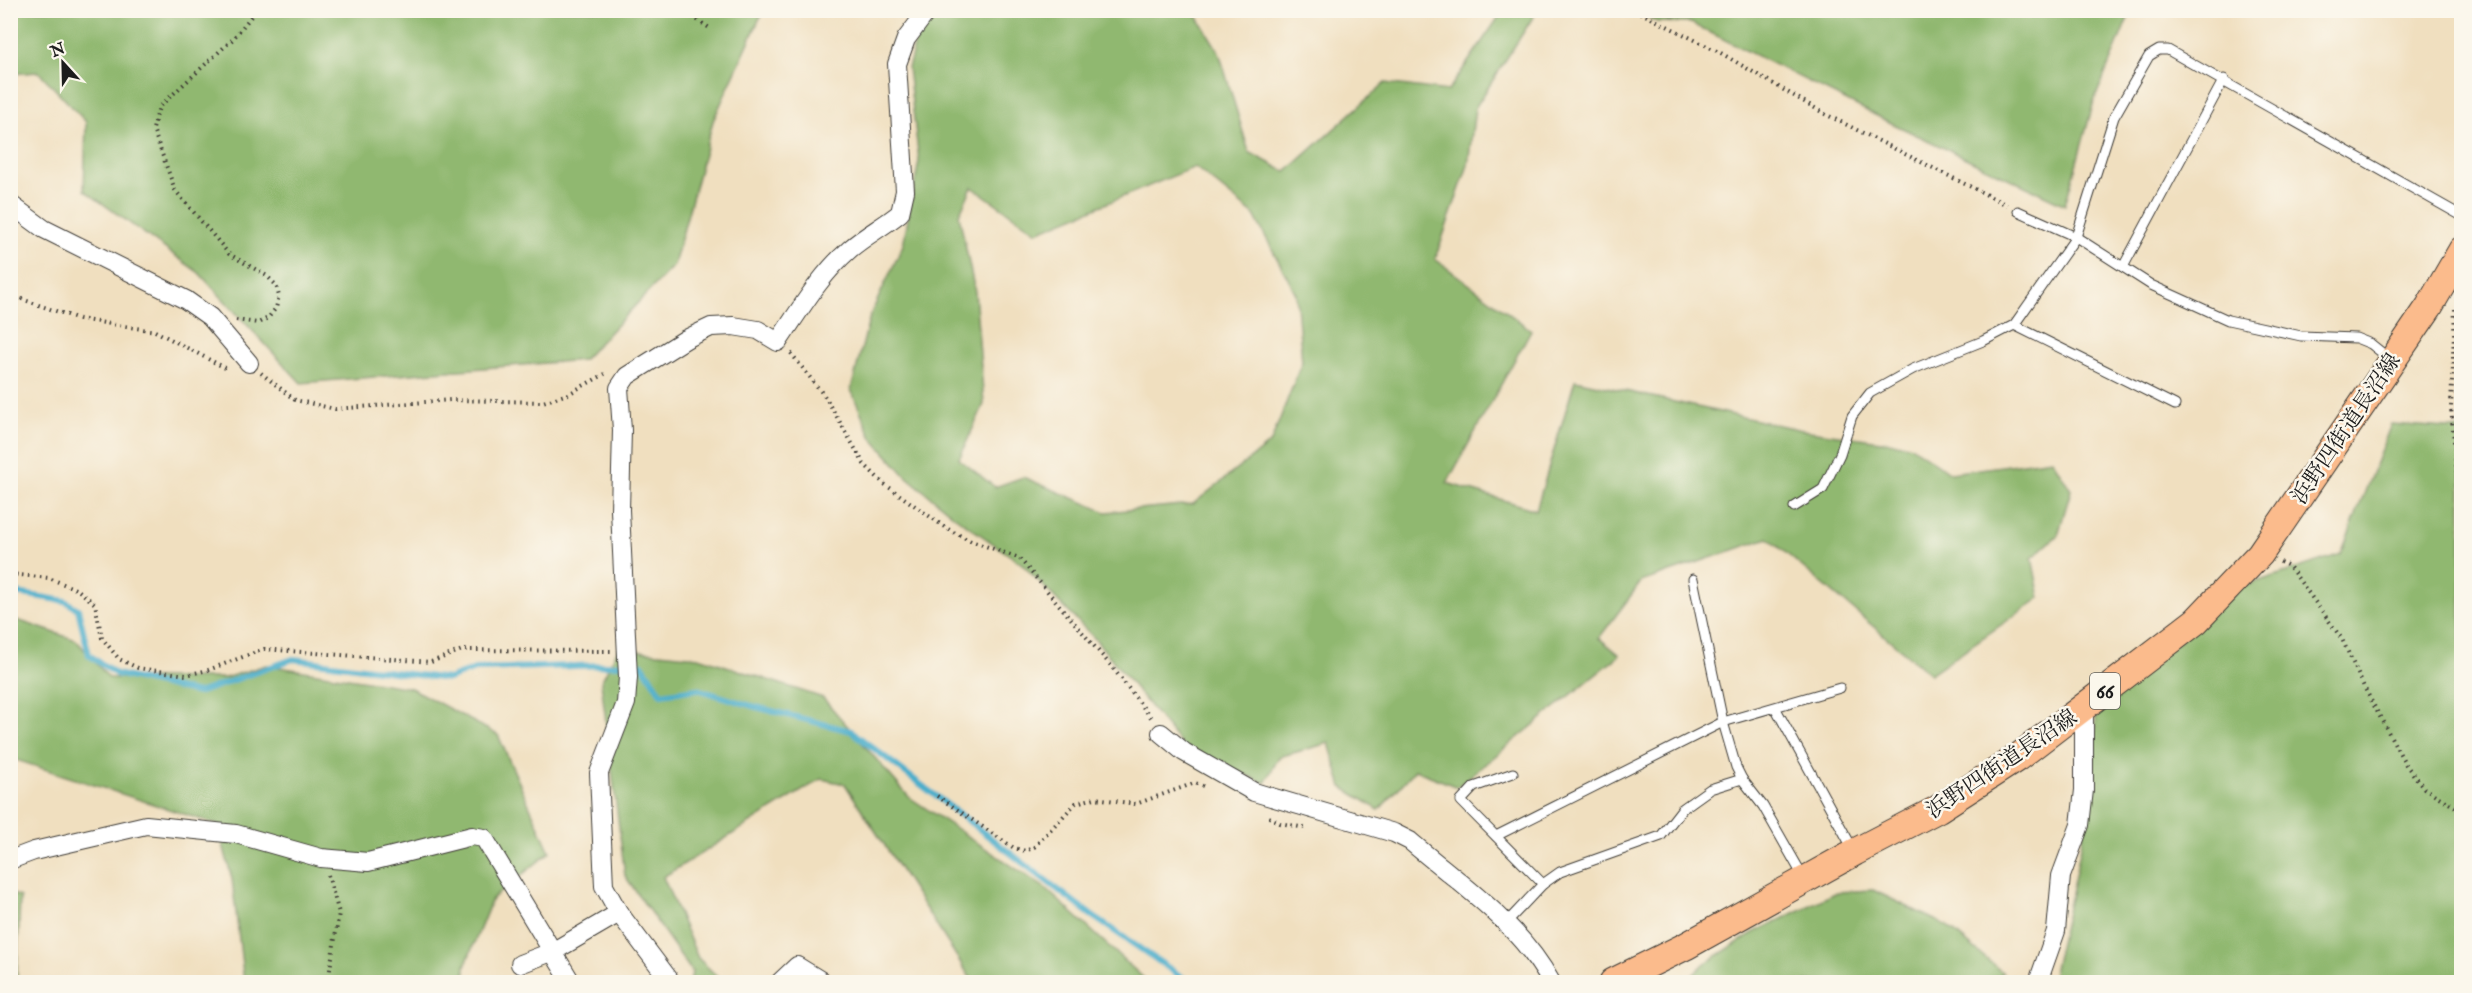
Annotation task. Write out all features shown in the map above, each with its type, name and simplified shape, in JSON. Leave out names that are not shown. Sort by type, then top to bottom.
[{"type":"main road","name":"浜野四街道長沼線","points":[[1613,982],[1686,946],[1855,852],[1938,809],[2017,758],[2196,621],[2260,554],[2429,307],[2462,250]]},
{"type":"street","points":[[671,982],[619,913],[604,886],[599,773],[626,704],[628,651],[620,510],[622,430],[619,388],[627,376],[686,339],[711,327],[733,326],[758,330],[778,342],[815,287],[832,267],[851,248],[900,213],[905,191],[897,64],[906,39],[928,10]]},
{"type":"street","points":[[10,204],[44,229],[186,300],[210,317],[243,368]]},
{"type":"street","points":[[2038,982],[2056,931],[2061,876],[2080,825],[2084,790],[2084,706]]},
{"type":"street","points":[[1161,733],[1211,769],[1254,792],[1394,833],[1410,841],[1506,922],[1527,944],[1551,982]]},
{"type":"street","points":[[10,860],[34,851],[146,825],[236,834],[321,858],[368,862],[472,836],[484,838],[513,890],[554,951],[571,982]]},
{"type":"street","points":[[520,964],[554,951],[619,913]]},
{"type":"street","points":[[780,982],[797,966],[823,982]]},
{"type":"lane","points":[[1794,507],[1823,489],[1840,454],[1852,416],[1870,393],[1913,369],[1983,340],[2014,324],[2076,237],[2114,117],[2149,56],[2159,50],[2168,50],[2224,80],[2462,216]]},
{"type":"lane","points":[[2123,267],[2224,80]]},
{"type":"lane","points":[[2018,211],[2076,237],[2151,285],[2228,320],[2301,336],[2356,338],[2371,344],[2391,361]]},
{"type":"lane","points":[[2014,324],[2175,405]]},
{"type":"lane","points":[[1693,579],[1723,722],[1742,780],[1764,806],[1805,880]]},
{"type":"lane","points":[[1496,836],[1723,722],[1776,709],[1840,688]]},
{"type":"lane","points":[[1776,709],[1855,852]]},
{"type":"lane","points":[[1513,773],[1474,787],[1461,801],[1543,884]]},
{"type":"lane","points":[[1506,922],[1543,884],[1560,872],[1661,836],[1682,808],[1710,789],[1742,780]]},
{"type":"path","points":[[210,317],[219,315],[258,323],[268,318],[276,308],[279,296],[276,285],[267,276],[229,254],[175,190],[153,129],[159,108],[233,39],[256,10]]},
{"type":"path","points":[[682,10],[711,29]]},
{"type":"path","points":[[1635,10],[1719,52],[1825,114],[2018,211]]},
{"type":"path","points":[[10,295],[79,319],[155,331],[243,368],[295,400],[335,409],[451,400],[543,402],[568,394],[611,372],[627,376]]},
{"type":"path","points":[[2456,298],[2451,407],[2462,535]]},
{"type":"path","points":[[778,342],[786,347],[826,398],[852,446],[883,483],[946,528],[971,541],[1019,558],[1146,708],[1161,733]]},
{"type":"path","points":[[2260,554],[2289,566],[2342,639],[2364,687],[2406,765],[2424,788],[2456,805],[2462,811]]},
{"type":"path","points":[[10,574],[49,578],[78,590],[95,604],[102,638],[119,659],[138,668],[186,675],[208,670],[264,649],[431,662],[462,650],[628,651]]},
{"type":"path","points":[[937,796],[1014,848],[1026,851],[1034,847],[1076,803],[1095,798],[1136,804],[1195,783],[1205,786]]},
{"type":"path","points":[[1262,813],[1280,823],[1313,830]]},
{"type":"path","points":[[321,858],[339,913],[328,982]]},
{"type":"green space","points":[[11,10],[763,11],[713,121],[674,265],[583,360],[301,383],[199,273],[84,190],[86,122],[39,72],[11,74]]},
{"type":"green space","points":[[924,11],[1194,11],[1219,52],[1249,152],[1286,172],[1385,83],[1448,91],[1503,11],[1537,11],[1475,108],[1468,165],[1435,259],[1531,330],[1447,483],[1536,510],[1575,380],[1802,430],[1909,445],[1951,473],[2052,459],[2071,490],[2058,535],[2032,558],[2040,598],[1930,674],[1768,538],[1641,582],[1599,638],[1620,655],[1457,787],[1415,770],[1379,810],[1342,787],[1329,743],[1279,757],[1265,783],[1184,748],[1096,640],[1022,564],[954,516],[907,477],[872,438],[851,390],[870,316],[903,245],[919,161],[908,68]],"holes":[[[1195,167],[1254,215],[1296,294],[1302,362],[1271,442],[1193,504],[1106,512],[1023,477],[995,487],[959,459],[984,404],[975,292],[959,215],[972,187],[1037,232]]]},
{"type":"green space","points":[[1634,11],[2131,11],[2094,101],[2065,205],[1887,121],[1691,23],[1657,22]]},
{"type":"green space","points":[[2391,424],[2461,429],[2461,982],[2051,982],[2087,815],[2092,781],[2096,712],[2241,587],[2341,554]]},
{"type":"green space","points":[[11,618],[76,640],[109,678],[225,678],[266,665],[411,688],[498,735],[550,852],[492,899],[465,966],[465,982],[244,982],[232,879],[218,825],[13,759],[11,755]]},
{"type":"green space","points":[[618,649],[699,657],[823,698],[909,797],[1045,888],[1148,982],[973,982],[845,784],[821,779],[663,877],[698,958],[723,982],[690,982],[692,972],[625,876],[601,682]]},
{"type":"green space","points":[[1873,890],[1947,926],[2003,973],[1990,982],[1686,982],[1704,964],[1753,933],[1837,892]]},
{"type":"green space","points":[[10,893],[20,897],[17,977],[23,982],[11,982]]},
{"type":"waterway","points":[[10,592],[65,601],[78,609],[89,655],[116,674],[198,693],[293,659],[448,679],[475,669],[642,664],[661,694],[697,689],[752,706],[851,731],[1091,915],[1189,982]]}]
